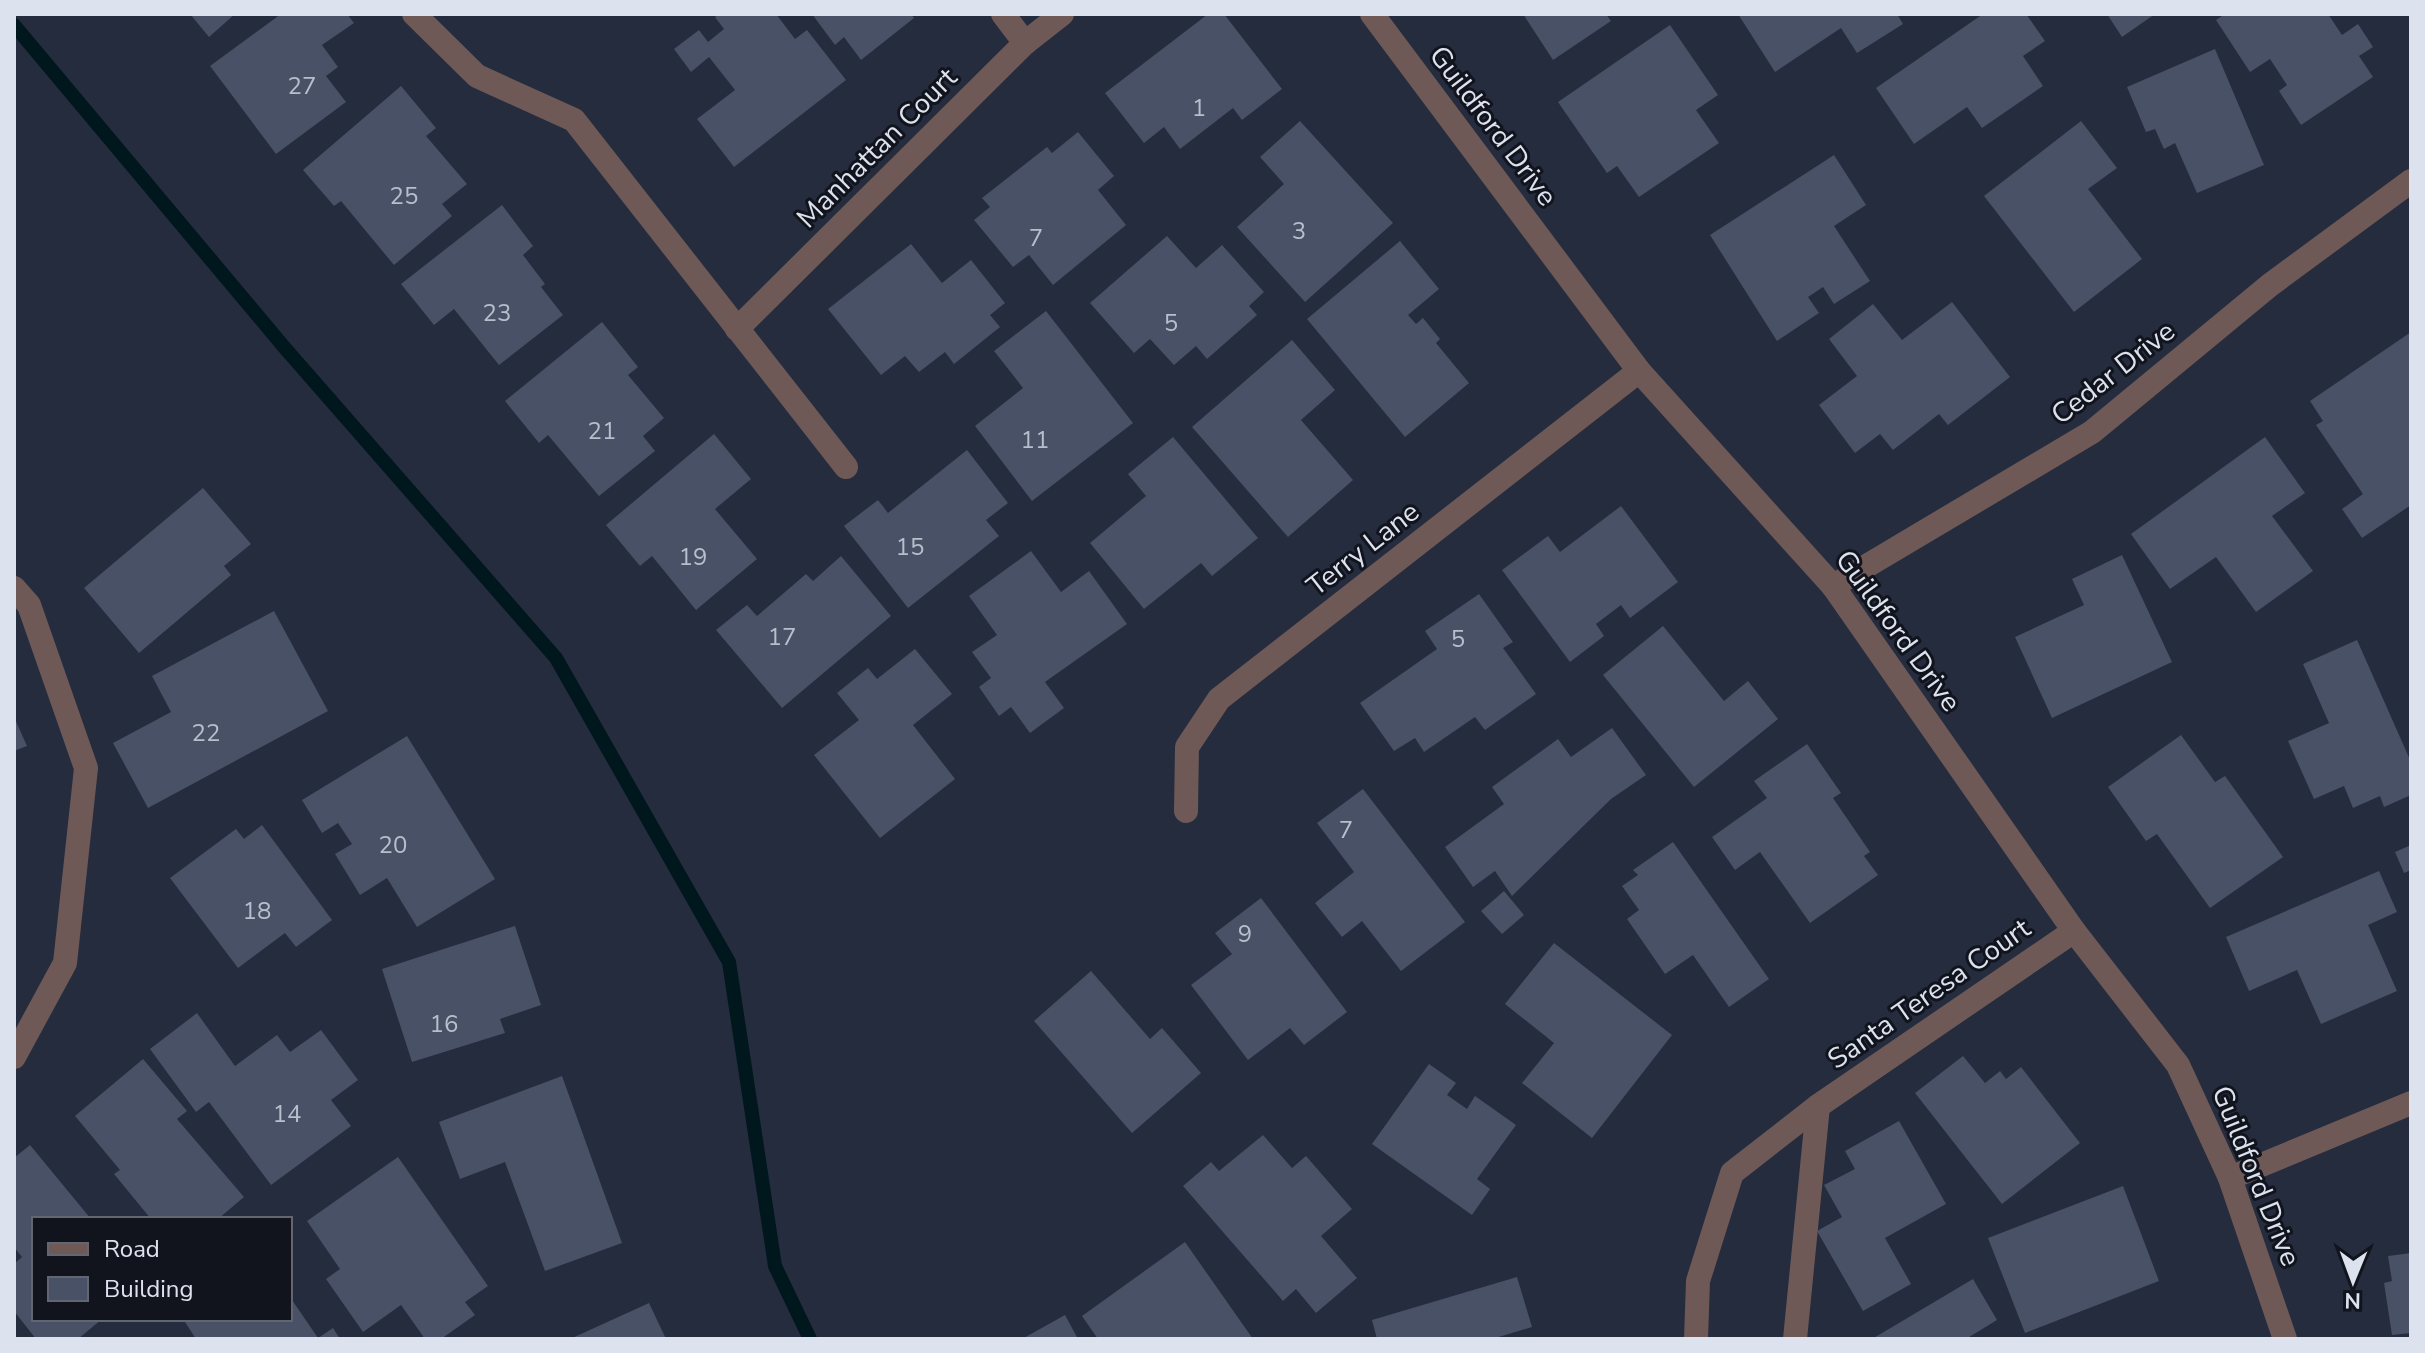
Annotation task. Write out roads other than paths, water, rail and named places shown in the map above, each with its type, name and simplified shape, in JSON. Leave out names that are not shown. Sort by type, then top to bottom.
[{"type":"street","points":[[414,14],[477,76],[574,120],[846,467]]},
{"type":"street","points":[[1003,14],[1025,43]]},
{"type":"street","name":"Manhattan Court","points":[[737,329],[1025,43],[1062,14]]},
{"type":"street","name":"Guildford Drive","points":[[1372,14],[1639,371],[1833,586],[2074,931],[2178,1065],[2230,1178],[2285,1339]]},
{"type":"street","name":"Cedar Drive","points":[[1833,586],[2092,432],[2270,285],[2411,181]]},
{"type":"street","name":"Terry Lane","points":[[1186,811],[1187,747],[1219,699],[1639,371]]},
{"type":"street","points":[[14,588],[29,605],[86,768],[65,963],[14,1057]]},
{"type":"street","name":"Santa Teresa Court","points":[[1696,1339],[1698,1281],[1732,1173],[1818,1106],[2074,931]]},
{"type":"street","points":[[2230,1178],[2411,1103]]},
{"type":"street","name":"Santa Teresa Court","points":[[1795,1339],[1818,1106]]},
{"type":"waterway","points":[[14,25],[284,347],[556,658],[729,962],[775,1266],[810,1339]]}]
